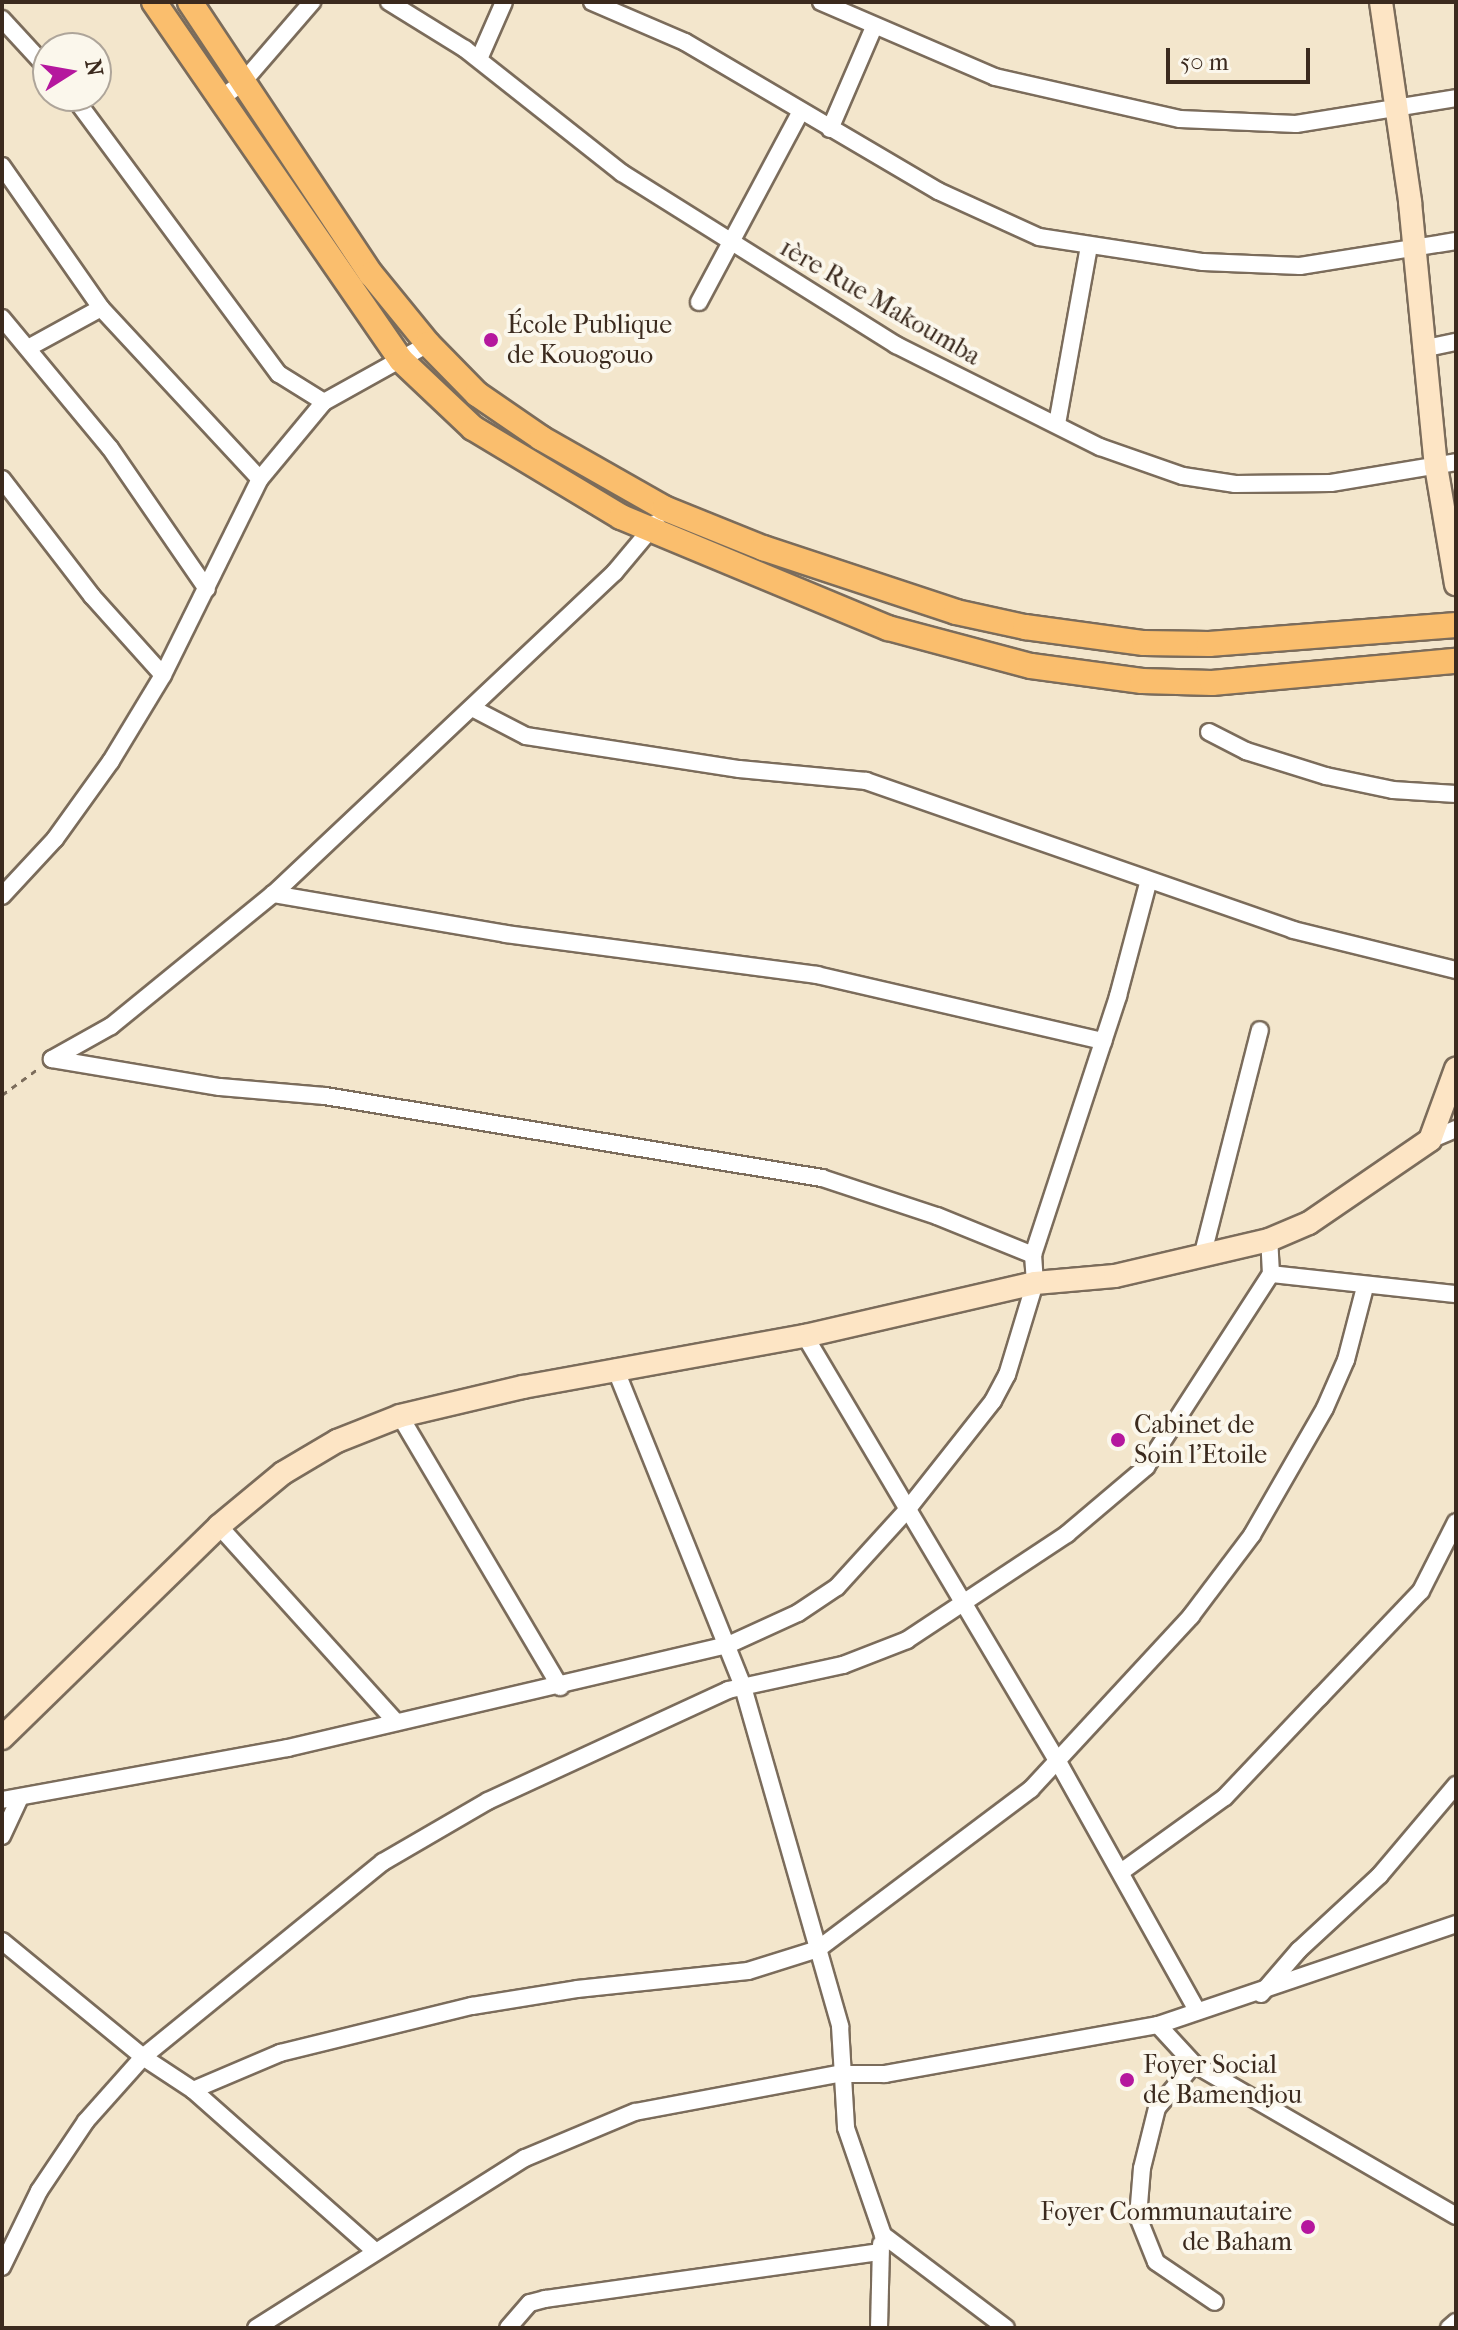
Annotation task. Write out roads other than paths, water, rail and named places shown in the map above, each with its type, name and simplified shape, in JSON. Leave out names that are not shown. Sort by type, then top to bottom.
[{"type":"main road","points":[[154,2],[401,360],[473,428],[558,483],[651,531],[888,628],[1031,666],[1142,681],[1212,683],[1456,661]]},
{"type":"main road","points":[[190,2],[371,274],[428,344],[477,394],[541,438],[664,508],[944,608],[1025,627],[1144,643],[1209,644],[1456,625]]},
{"type":"street","points":[[219,100],[243,82],[312,2]]},
{"type":"street","name":"1ère Rue Makoumba","points":[[389,2],[479,59],[622,173],[896,345],[1152,467],[1205,481],[1331,483],[1446,464]]},
{"type":"street","points":[[479,59],[504,2]]},
{"type":"street","points":[[592,2],[685,42],[800,113],[999,222],[1039,237],[1203,262],[1300,266],[1456,241]]},
{"type":"street","points":[[821,2],[874,27],[1036,89],[1180,119],[1296,124],[1456,98]]},
{"type":"street","points":[[1381,2],[1399,107],[1422,349],[1446,464],[1456,584]]},
{"type":"street","points":[[2,19],[32,52]]},
{"type":"street","points":[[830,129],[874,27]]},
{"type":"street","points":[[85,112],[279,374],[324,402]]},
{"type":"street","points":[[699,302],[729,240],[800,113]]},
{"type":"street","points":[[2,166],[101,308],[260,479]]},
{"type":"street","points":[[1057,424],[1089,246]]},
{"type":"street","points":[[28,348],[101,308]]},
{"type":"street","points":[[2,318],[110,448],[207,589]]},
{"type":"street","points":[[1422,349],[1456,342]]},
{"type":"street","points":[[2,896],[74,813],[163,675],[260,479],[324,402],[428,344]]},
{"type":"street","points":[[2,479],[92,596],[163,675]]},
{"type":"street","points":[[664,508],[651,531],[472,708],[273,894],[111,1026],[52,1059],[220,1087],[325,1096],[822,1178],[937,1216],[1033,1255]]},
{"type":"street","points":[[472,708],[526,736],[723,767],[866,781],[1148,883],[1293,930],[1456,970]]},
{"type":"street","points":[[1209,732],[1246,751],[1326,776],[1393,790],[1456,794]]},
{"type":"street","points":[[2,1836],[10,1800],[396,1722],[502,1695],[560,1687],[728,1645],[798,1613],[837,1587],[907,1510],[993,1401],[1007,1375],[1035,1283],[1033,1255],[1103,1041],[1148,883]]},
{"type":"street","points":[[273,894],[506,934],[817,975],[1103,1041]]},
{"type":"street","points":[[1202,1257],[1260,1030]]},
{"type":"street","points":[[1430,1140],[1456,1069]]},
{"type":"street","points":[[2,1738],[219,1526],[283,1473],[337,1441],[400,1416],[615,1368],[805,1336],[1035,1283],[1115,1276],[1269,1240],[1309,1223],[1430,1140],[1456,1129]]},
{"type":"street","points":[[2,2267],[39,2191],[86,2121],[143,2057],[383,1862],[488,1801],[743,1687],[843,1665],[907,1640],[1067,1534],[1146,1467],[1271,1274],[1269,1240]]},
{"type":"street","points":[[1271,1274],[1365,1287],[1456,1294]]},
{"type":"street","points":[[193,2090],[280,2053],[472,2006],[577,1989],[748,1971],[818,1949],[1031,1789],[1056,1758],[1191,1616],[1252,1535],[1325,1408],[1346,1360],[1365,1287]]},
{"type":"street","points":[[805,1336],[1056,1758],[1196,2008]]},
{"type":"street","points":[[615,1368],[743,1687],[840,2026],[839,2074],[855,2165],[881,2243],[879,2328]]},
{"type":"street","points":[[400,1416],[560,1687]]},
{"type":"street","points":[[1121,1872],[1225,1797],[1421,1591],[1456,1522]]},
{"type":"street","points":[[219,1526],[396,1722]]},
{"type":"street","points":[[1259,1995],[1299,1950],[1380,1875],[1456,1785]]},
{"type":"street","points":[[256,2328],[525,2158],[635,2112],[839,2074],[885,2074],[1158,2025],[1196,2008],[1259,1995],[1456,1924]]},
{"type":"street","points":[[2,1941],[143,2057],[193,2090],[376,2252]]},
{"type":"street","points":[[1158,2025],[1194,2064],[1456,2216]]},
{"type":"street","points":[[1194,2064],[1157,2108],[1142,2168],[1138,2217],[1156,2262],[1215,2302]]},
{"type":"street","points":[[508,2328],[530,2303],[545,2299],[881,2243],[1006,2328]]},
{"type":"street","points":[[1449,2328],[1456,2322]]},
{"type":"place","name":"École Publique de Kouogouo","points":[[491,340]]},
{"type":"place","name":"Cabinet de Soin l'Etoile","points":[[1118,1440]]},
{"type":"place","name":"Foyer Social de Bamendjou","points":[[1127,2080]]},
{"type":"place","name":"Foyer Communautaire de Baham","points":[[1308,2227]]}]
